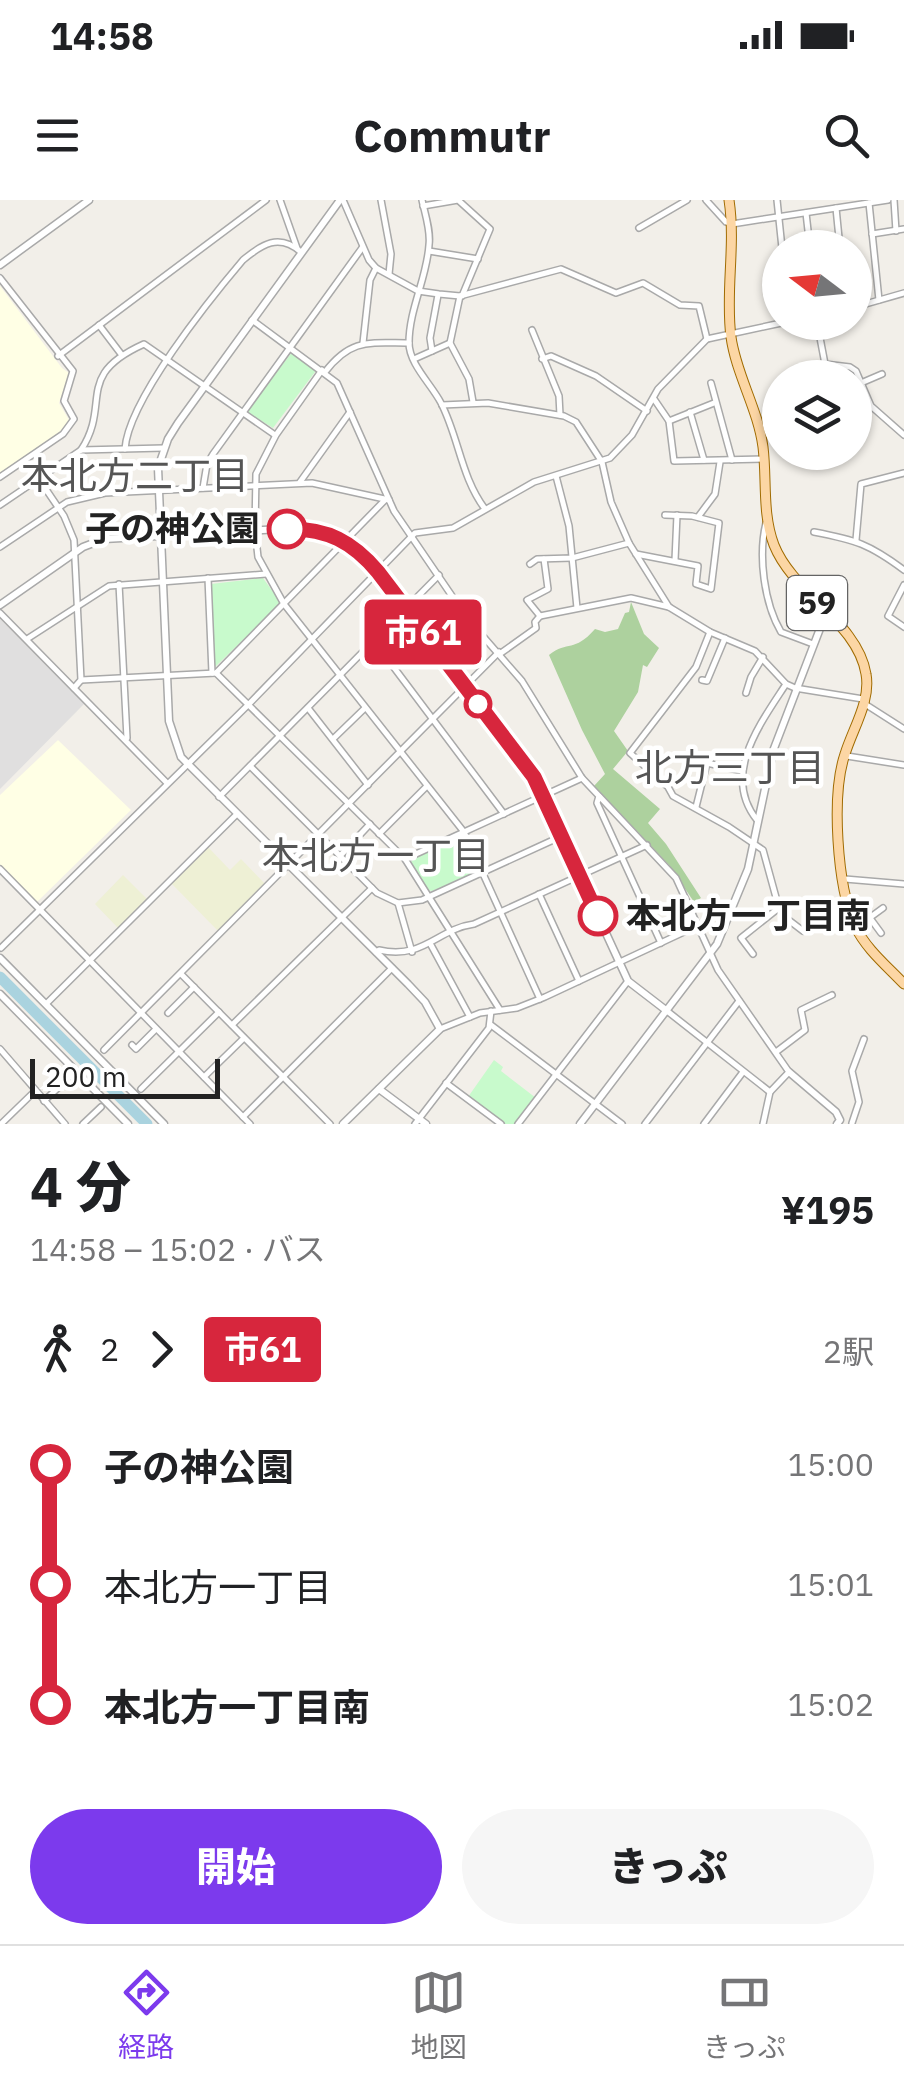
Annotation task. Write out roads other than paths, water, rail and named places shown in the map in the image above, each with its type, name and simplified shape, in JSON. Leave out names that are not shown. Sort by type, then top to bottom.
[{"type":"main road","name":"59","points":[[728,200],[732,224],[730,334],[755,411],[762,448]]},
{"type":"main road","name":"59","points":[[765,470],[767,516],[774,544],[785,564],[848,636],[864,664],[864,702]]},
{"type":"main road","points":[[864,702],[844,755],[836,809],[844,879],[856,928],[904,984]]},
{"type":"street","points":[[0,265],[89,200]]},
{"type":"street","points":[[58,356],[266,200]]},
{"type":"street","points":[[280,200],[299,250]]},
{"type":"street","points":[[440,1030],[424,1002],[392,968],[187,765],[171,733],[158,468],[164,448],[299,250],[342,200],[362,248],[376,268],[418,290],[461,296],[560,269],[616,292],[643,283],[680,305],[699,306],[707,339]]},
{"type":"street","points":[[381,200],[391,254],[389,274]]},
{"type":"street","points":[[473,403],[469,379],[450,343],[461,296],[490,229],[458,200],[423,203],[430,240],[409,343],[414,360],[442,404],[467,478],[485,509]]},
{"type":"street","points":[[639,228],[687,200]]},
{"type":"street","points":[[706,200],[732,224],[891,200],[896,230]]},
{"type":"street","points":[[777,200],[780,230]]},
{"type":"street","points":[[868,203],[871,230]]},
{"type":"street","points":[[836,208],[838,230]]},
{"type":"street","points":[[806,213],[808,230]]},
{"type":"street","points":[[879,300],[872,234],[904,230]]},
{"type":"street","points":[[125,449],[135,410],[242,260],[274,240],[299,250]]},
{"type":"street","points":[[202,488],[207,464],[362,248]]},
{"type":"street","points":[[428,251],[478,259]]},
{"type":"street","points":[[364,342],[370,280],[376,268]]},
{"type":"street","points":[[0,278],[73,371],[64,401],[74,419],[63,434],[0,477]]},
{"type":"street","points":[[872,302],[904,293]]},
{"type":"street","points":[[432,351],[430,338],[438,294]]},
{"type":"street","points":[[252,320],[336,383],[387,500],[467,618],[500,653],[544,712],[582,778],[676,878],[710,954],[739,1002],[789,1072],[836,1112],[839,1122],[853,1124],[859,1102],[852,1071],[864,1040]]},
{"type":"street","points":[[99,325],[121,354]]},
{"type":"street","points":[[1,948],[415,533],[453,528],[534,482],[610,458],[632,435],[658,389],[707,339],[762,327]]},
{"type":"street","points":[[532,330],[559,396],[560,415]]},
{"type":"street","points":[[409,343],[364,342],[338,354],[276,435],[262,458],[254,485],[258,557],[284,604],[464,832],[540,999]]},
{"type":"street","points":[[414,360],[450,343]]},
{"type":"street","points":[[0,505],[82,450],[92,429],[96,388],[121,354],[144,344],[276,435]]},
{"type":"street","points":[[542,359],[551,356],[596,376],[647,411]]},
{"type":"street","points":[[872,378],[882,374]]},
{"type":"street","points":[[711,383],[732,460]]},
{"type":"street","points":[[653,398],[669,421],[674,461],[762,459]]},
{"type":"street","points":[[442,404],[473,403],[560,415],[576,422],[602,462],[611,502],[630,543],[669,607]]},
{"type":"street","points":[[669,421],[714,403]]},
{"type":"street","points":[[872,406],[904,435]]},
{"type":"street","points":[[300,482],[351,412]]},
{"type":"street","points":[[690,412],[704,460]]},
{"type":"street","points":[[82,450],[164,448]]},
{"type":"street","points":[[698,517],[715,494],[720,460]]},
{"type":"street","points":[[856,540],[861,484],[904,472]]},
{"type":"street","points":[[556,476],[572,558],[576,608]]},
{"type":"street","points":[[39,479],[72,532],[81,680],[74,688]]},
{"type":"street","points":[[0,547],[58,507],[89,495],[300,482],[331,485],[387,500]]},
{"type":"street","points":[[81,680],[214,673],[387,500]]},
{"type":"street","points":[[636,554],[698,566],[696,584],[711,589],[719,523],[665,515]]},
{"type":"street","points":[[675,560],[677,515]]},
{"type":"street","points":[[767,516],[762,538],[772,614],[781,632],[813,644]]},
{"type":"street","points":[[0,605],[75,552],[104,539],[309,530],[345,541],[378,572],[534,777],[628,981],[770,1092]]},
{"type":"street","points":[[814,532],[872,546],[904,570]]},
{"type":"street","points":[[530,564],[630,543]]},
{"type":"street","points":[[540,616],[527,600],[548,590],[544,559]]},
{"type":"street","points":[[27,639],[100,590],[119,584],[266,574]]},
{"type":"street","points":[[218,798],[439,575]]},
{"type":"street","points":[[208,578],[214,673],[281,734],[405,859],[496,1010]]},
{"type":"street","points":[[119,584],[127,741]]},
{"type":"street","points":[[904,584],[888,616],[904,627]]},
{"type":"street","points":[[104,1050],[464,686],[500,653],[536,628],[534,622],[540,616],[631,598],[669,607],[763,657],[786,684],[864,702],[904,730]]},
{"type":"street","points":[[0,613],[168,783]]},
{"type":"street","points":[[580,1124],[710,954],[734,903],[754,844],[769,767],[795,688],[826,613]]},
{"type":"street","points":[[710,632],[696,667],[630,753],[673,796],[763,850],[780,908],[802,931]]},
{"type":"street","points":[[702,680],[707,681],[725,638]]},
{"type":"street","points":[[374,641],[504,814]]},
{"type":"street","points":[[746,692],[763,657]]},
{"type":"street","points":[[760,820],[743,796],[744,759],[786,684]]},
{"type":"street","points":[[308,707],[368,784]]},
{"type":"street","points":[[332,739],[365,708]]},
{"type":"street","points":[[844,755],[904,766]]},
{"type":"street","points":[[696,808],[707,763],[742,771]]},
{"type":"street","points":[[250,766],[372,888],[398,904],[413,903],[562,836]]},
{"type":"street","points":[[405,859],[582,778]]},
{"type":"street","points":[[380,834],[426,787]]},
{"type":"street","points":[[599,796],[597,804],[661,943]]},
{"type":"street","points":[[46,1004],[236,815]]},
{"type":"street","points":[[340,856],[370,824]]},
{"type":"street","points":[[376,952],[412,952],[647,846]]},
{"type":"street","points":[[0,869],[250,1124]]},
{"type":"street","points":[[844,879],[904,884]]},
{"type":"street","points":[[232,1025],[372,888]]},
{"type":"street","points":[[539,894],[579,981]]},
{"type":"street","points":[[398,904],[412,952]]},
{"type":"street","points":[[753,954],[741,938],[780,908]]},
{"type":"street","points":[[856,928],[883,908]]},
{"type":"street","points":[[870,918],[880,933]]},
{"type":"street","points":[[344,1124],[440,1030],[470,1017],[540,999],[699,925]]},
{"type":"street","points":[[431,944],[470,1017]]},
{"type":"street","points":[[0,958],[164,1124]]},
{"type":"street","points":[[0,972],[8,965]]},
{"type":"street","points":[[243,1117],[392,968]]},
{"type":"street","points":[[181,974],[330,1124]]},
{"type":"street","points":[[518,1124],[628,981]]},
{"type":"street","points":[[168,1012],[194,987]]},
{"type":"street","points":[[0,994],[128,1124]]},
{"type":"street","points":[[776,1052],[805,1030],[801,1010],[832,995]]},
{"type":"street","points":[[645,1124],[739,1002]]},
{"type":"street","points":[[379,1089],[420,1122],[491,1024],[496,1010]]},
{"type":"street","points":[[141,1089],[219,1012]]},
{"type":"street","points":[[491,1024],[622,1124]]},
{"type":"street","points":[[132,1045],[136,1049],[156,1028]]},
{"type":"street","points":[[204,1077],[244,1038]]},
{"type":"street","points":[[1,1054],[65,1124]]},
{"type":"street","points":[[44,1101],[76,1071]]},
{"type":"street","points":[[704,1124],[744,1072]]},
{"type":"street","points":[[764,1124],[770,1092],[789,1072]]},
{"type":"street","points":[[446,1083],[501,1124]]},
{"type":"street","points":[[2,1124],[36,1090]]},
{"type":"street","points":[[83,1124],[101,1108]]},
{"type":"waterway","points":[[0,977],[147,1124]]},
{"type":"place","name":"子の神公園","points":[[287,529]]},
{"type":"place","name":"本北方一丁目南","points":[[598,916]]},
{"type":"district","name":"本北方二丁目","points":[[135,476]]},
{"type":"district","name":"北方三丁目","points":[[730,768]]},
{"type":"district","name":"本北方一丁目","points":[[376,856]]}]
